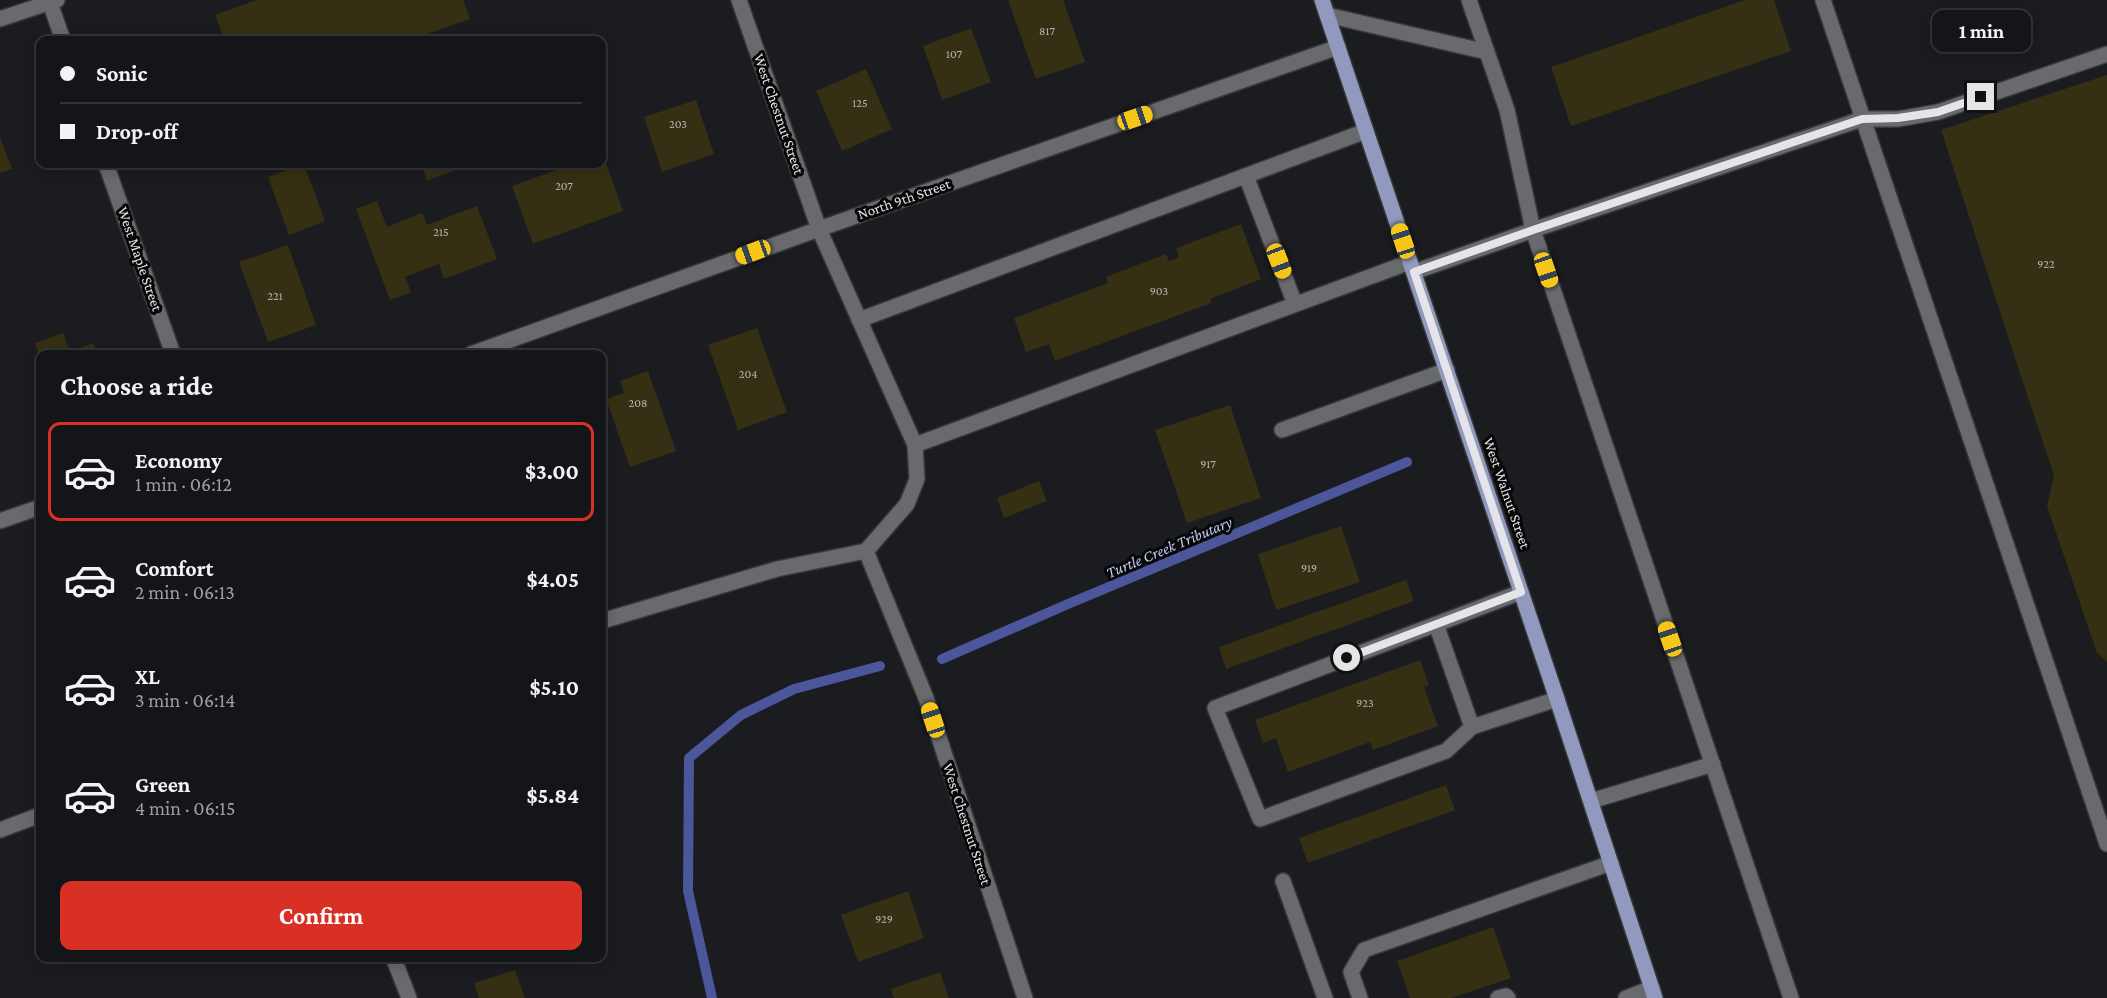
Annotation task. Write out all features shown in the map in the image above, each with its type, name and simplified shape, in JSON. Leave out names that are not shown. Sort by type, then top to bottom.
[{"type":"main road","name":"West Walnut Street","points":[[1324,7],[1654,993]]},
{"type":"street","name":"West Chestnut Street","points":[[739,0],[819,229],[915,445]]},
{"type":"street","points":[[1469,0],[1507,110],[1533,230],[1791,998]]},
{"type":"street","points":[[1822,0],[2107,844]]},
{"type":"street","points":[[0,19],[52,1],[62,36]]},
{"type":"street","points":[[1324,7],[1487,52]]},
{"type":"street","name":"North 9th Street","points":[[482,350],[1338,47]]},
{"type":"street","points":[[606,620],[777,569],[866,551],[907,504],[917,479],[915,445],[1295,304],[1533,230],[1862,119],[1898,118],[1938,112],[2107,54]]},
{"type":"street","points":[[860,320],[1366,131]]},
{"type":"street","name":"West Maple Street","points":[[107,168],[172,350]]},
{"type":"street","points":[[1246,176],[1295,304]]},
{"type":"street","points":[[1281,430],[1447,370]]},
{"type":"street","points":[[0,521],[36,508]]},
{"type":"street","name":"West Chestnut Street","points":[[866,551],[926,698],[1025,998]]},
{"type":"street","points":[[1521,592],[1215,708],[1260,819],[1446,751],[1472,727],[1557,699]]},
{"type":"street","points":[[1436,624],[1472,727]]},
{"type":"street","points":[[1591,801],[1713,764]]},
{"type":"street","points":[[0,830],[36,816]]},
{"type":"street","points":[[1360,998],[1350,972],[1364,950],[1611,863]]},
{"type":"street","points":[[1284,881],[1325,998]]},
{"type":"street","points":[[395,962],[409,998]]},
{"type":"street","points":[[1626,998],[1654,993]]},
{"type":"street","points":[[1498,998],[1506,996],[1508,998]]},
{"type":"building","points":[[257,0],[463,0],[470,19],[421,36],[223,36],[215,15]]},
{"type":"building","points":[[1008,0],[1063,0],[1085,62],[1036,79]]},
{"type":"building","points":[[1745,0],[1774,0],[1791,51],[1571,126],[1551,67]]},
{"type":"building","points":[[971,28],[991,82],[942,100],[923,46]]},
{"type":"building","points":[[866,69],[892,129],[842,151],[816,91]]},
{"type":"building","points":[[2107,75],[2107,662],[2097,653],[2047,506],[2054,475],[1941,130]]},
{"type":"building","points":[[696,100],[714,154],[662,172],[644,117]]},
{"type":"building","points":[[0,137],[12,169],[0,173]]},
{"type":"building","points":[[606,163],[623,211],[533,244],[512,186],[562,168],[606,168]]},
{"type":"building","points":[[293,168],[305,168],[325,221],[289,235],[268,177]]},
{"type":"building","points":[[422,168],[461,168],[427,181]]},
{"type":"building","points":[[377,201],[387,227],[422,213],[427,225],[477,206],[497,259],[444,279],[439,264],[405,277],[411,292],[390,300],[356,209]]},
{"type":"building","points":[[1241,224],[1261,279],[1210,299],[1211,303],[1055,361],[1049,344],[1026,352],[1014,318],[1108,283],[1106,277],[1166,254],[1169,261],[1179,257],[1176,248]]},
{"type":"building","points":[[288,245],[316,325],[268,342],[239,262]]},
{"type":"building","points":[[757,328],[787,412],[738,430],[708,345]]},
{"type":"building","points":[[63,333],[69,350],[37,350],[35,343]]},
{"type":"building","points":[[93,343],[96,350],[75,350]]},
{"type":"building","points":[[648,371],[676,451],[630,467],[606,399],[624,393],[620,381]]},
{"type":"building","points":[[1230,405],[1261,498],[1187,523],[1155,430]]},
{"type":"building","points":[[1039,481],[1047,501],[1004,518],[997,498]]},
{"type":"building","points":[[1341,526],[1360,582],[1276,610],[1258,554]]},
{"type":"building","points":[[1406,580],[1414,601],[1226,669],[1219,647]]},
{"type":"building","points":[[1420,660],[1429,685],[1424,687],[1438,726],[1373,750],[1370,742],[1288,772],[1276,738],[1263,743],[1255,720]]},
{"type":"building","points":[[1446,785],[1455,810],[1308,863],[1299,838]]},
{"type":"building","points":[[908,891],[924,938],[858,962],[841,915]]},
{"type":"building","points":[[1493,927],[1511,978],[1451,998],[1410,998],[1397,961]]},
{"type":"building","points":[[515,970],[525,998],[479,998],[474,983]]},
{"type":"building","points":[[940,972],[949,998],[894,998],[891,989]]},
{"type":"waterway","name":"Turtle Creek Tributary","points":[[942,659],[1407,462]]},
{"type":"waterway","name":"Turtle Creek Tributary","points":[[712,998],[688,891],[689,758],[741,715],[794,689],[880,666]]},
{"type":"route","points":[[1347,658],[1521,592],[1414,272],[1862,119],[1898,118],[1938,112],[1981,97]]}]
